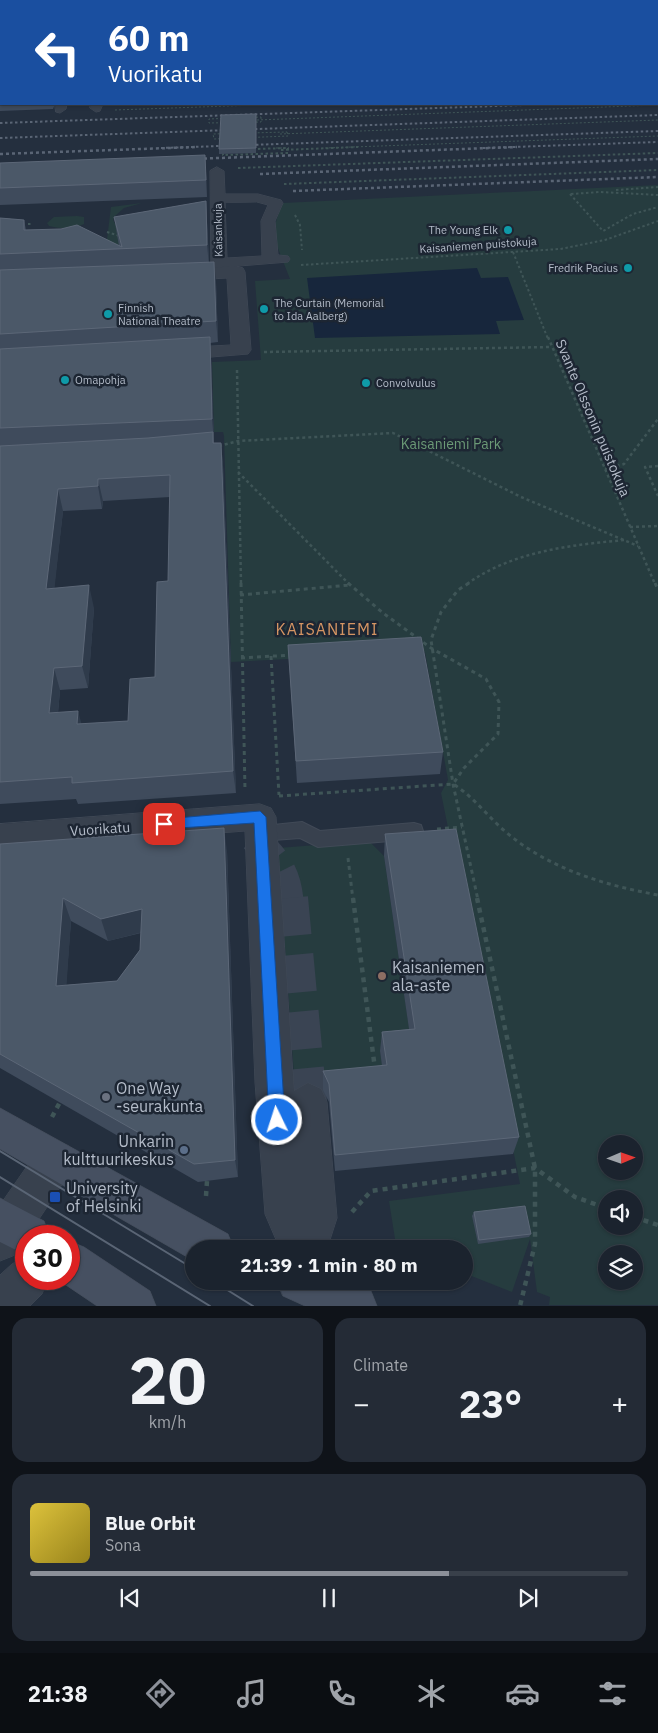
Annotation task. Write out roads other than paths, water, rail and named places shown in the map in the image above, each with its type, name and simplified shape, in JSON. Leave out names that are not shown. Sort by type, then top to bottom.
[{"type":"main road","points":[[0,1127],[197,1240]]},
{"type":"main road","points":[[80,1270],[135,1306]]},
{"type":"street","name":"Kaisankuja","points":[[217,171],[218,193],[233,264]]},
{"type":"street","points":[[218,193],[234,179],[258,185]]},
{"type":"street","points":[[159,276],[233,264],[282,261],[268,222],[276,203],[258,198],[218,193]]},
{"type":"street","points":[[154,355],[246,356],[233,264]]},
{"type":"street","points":[[261,810],[274,1082],[285,1214],[299,1240]]},
{"type":"street","name":"Vuorikatu","points":[[0,837],[261,810]]},
{"type":"street","points":[[308,1102],[317,1218],[308,1240]]},
{"type":"street","points":[[10,1230],[55,1160]]},
{"type":"street","points":[[0,1304],[16,1290]]},
{"type":"lane","points":[[261,810],[318,839],[414,830]]},
{"type":"water","points":[[477,268],[481,278],[508,277],[524,320],[496,321],[500,334],[315,338],[307,278]]},
{"type":"tunnel","points":[[254,838],[282,872],[289,900]]},
{"type":"tunnel","points":[[289,898],[308,1102]]},
{"type":"tram line","points":[[0,1151],[185,1264]]},
{"type":"tram line","points":[[0,1177],[210,1306]]},
{"type":"tram line","points":[[227,1290],[253,1306]]},
{"type":"railway","points":[[0,123],[525,105]]},
{"type":"railway","points":[[0,138],[658,115]]},
{"type":"railway","points":[[161,148],[658,131]]},
{"type":"railway","points":[[483,148],[658,142]]},
{"type":"railway","points":[[0,154],[197,147]]},
{"type":"railway","points":[[192,159],[517,147]]},
{"type":"railway","points":[[260,174],[658,159]]},
{"type":"railway","points":[[293,191],[658,177]]},
{"type":"place","name":"The Young Elk","points":[[508,230]]},
{"type":"place","name":"Fredrik Pacius","points":[[628,268]]},
{"type":"place","name":"The Curtain (Memorial to Ida Aalberg)","points":[[264,309]]},
{"type":"place","name":"Finnish National Theatre","points":[[108,314]]},
{"type":"place","name":"Omapohja","points":[[65,380]]},
{"type":"place","name":"Convolvulus","points":[[366,383]]},
{"type":"place","name":"Kaisaniemen ala-aste","points":[[382,976]]},
{"type":"place","name":"One Way -seurakunta","points":[[106,1097]]},
{"type":"place","name":"Unkarin kulttuurikeskus","points":[[184,1150]]},
{"type":"place","name":"University of Helsinki","points":[[55,1197]]},
{"type":"district","name":"KAISANIEMI","points":[[327,629]]},
{"type":"park label","name":"Kaisaniemi Park","points":[[451,444]]}]
